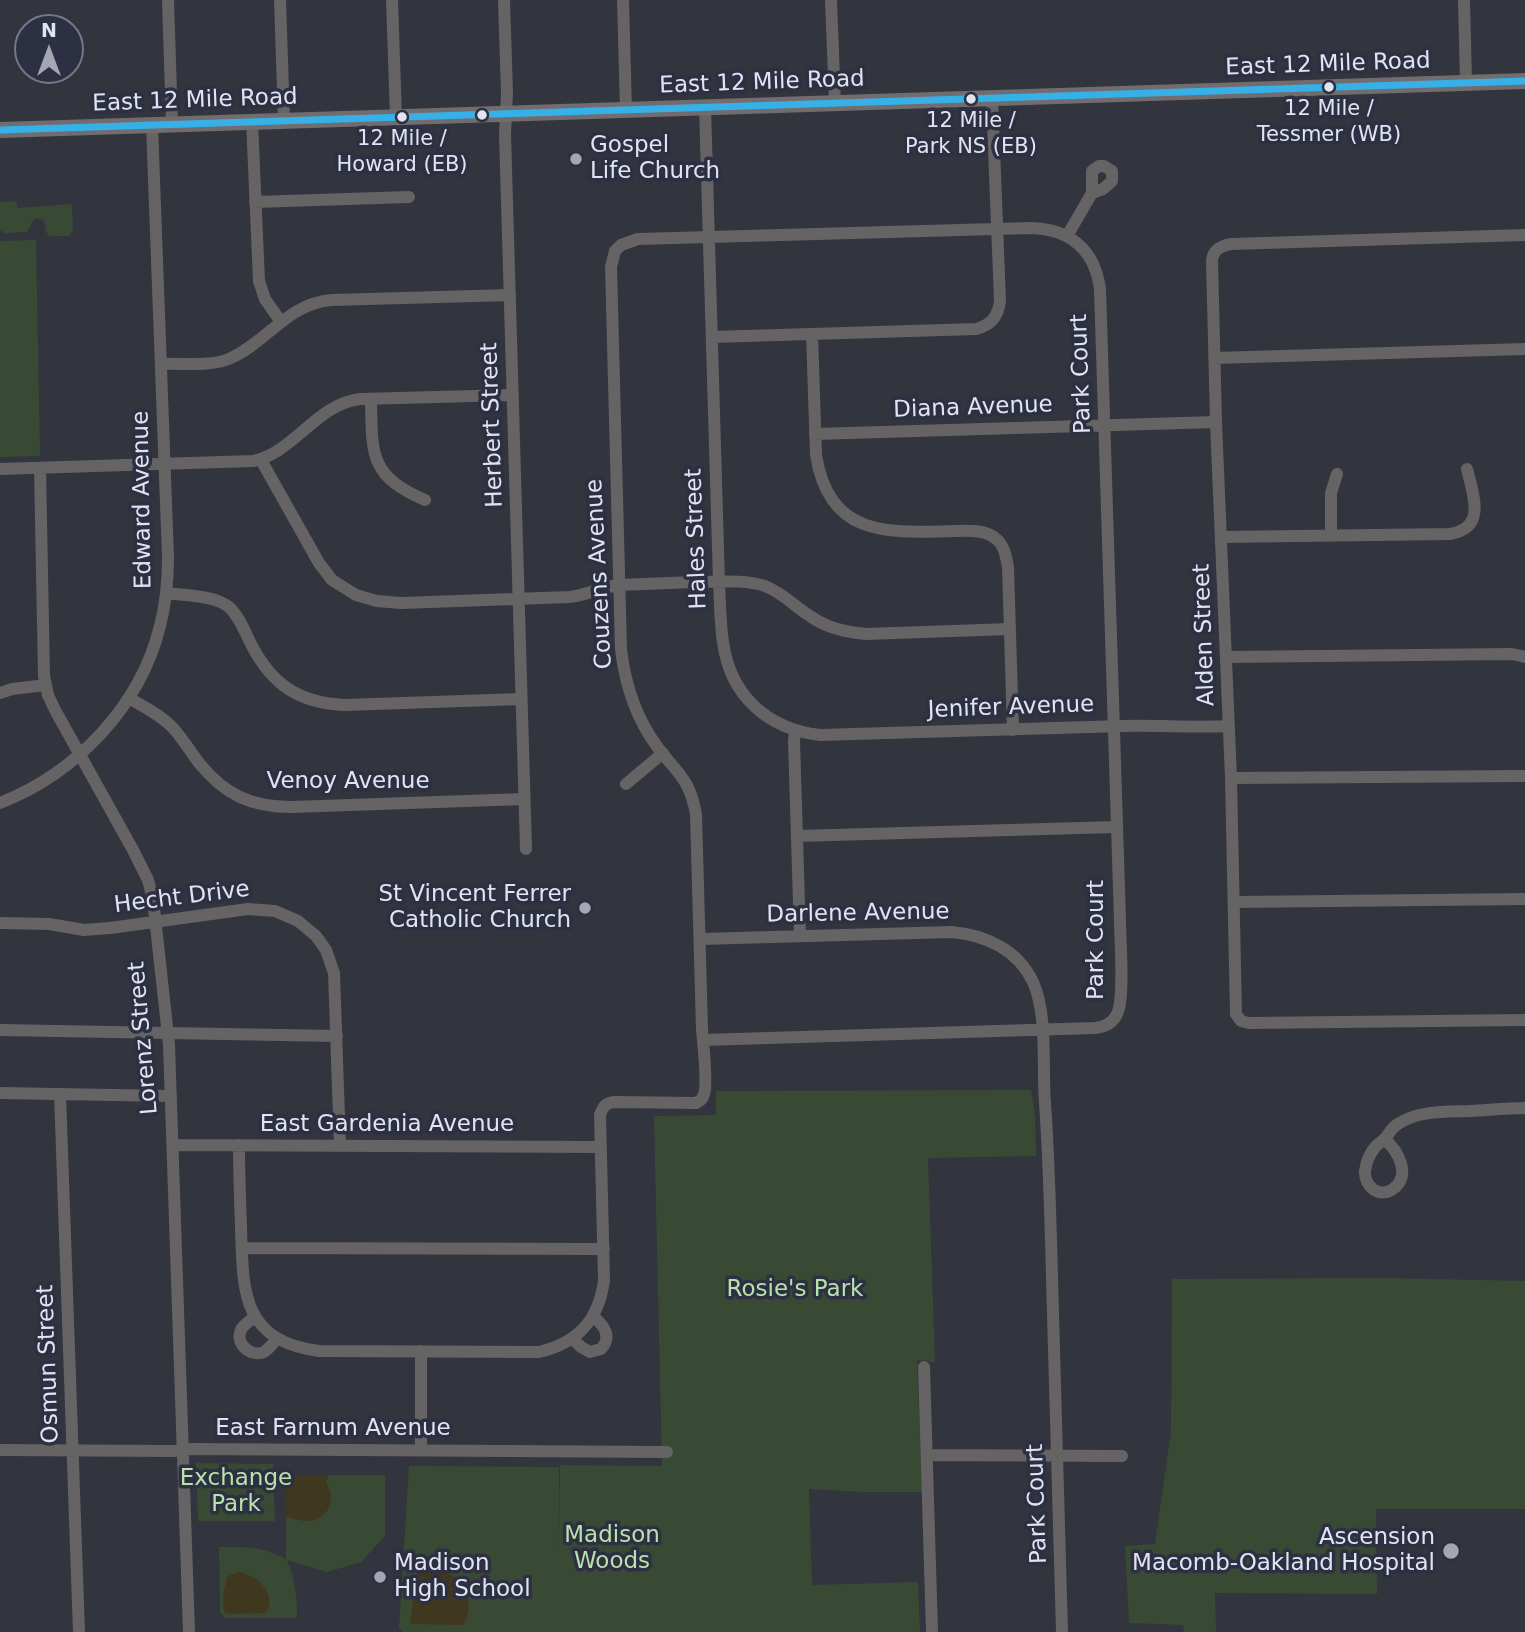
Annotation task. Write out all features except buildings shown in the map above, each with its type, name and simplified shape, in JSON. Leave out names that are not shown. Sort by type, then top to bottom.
[{"type":"main road","name":"East 12 Mile Road","points":[[0,130],[1525,81]]},
{"type":"street","points":[[168,0],[172,124]]},
{"type":"street","points":[[280,0],[284,120]]},
{"type":"street","points":[[392,0],[396,117]]},
{"type":"street","name":"Herbert Street","points":[[504,0],[505,134],[526,849]]},
{"type":"street","points":[[623,0],[626,110]]},
{"type":"street","points":[[831,0],[835,103]]},
{"type":"street","points":[[1464,0],[1466,82]]},
{"type":"street","points":[[712,337],[976,329],[992,322],[1000,301],[992,98]]},
{"type":"street","name":"Hales Street","points":[[705,107],[722,640],[734,680],[750,702],[760,712],[795,731]]},
{"type":"street","points":[[253,121],[259,281],[265,299],[281,322]]},
{"type":"street","name":"Edward Avenue","points":[[0,803],[37,786],[80,755],[110,724],[129,698],[160,628],[167,593],[168,540],[152,125]]},
{"type":"street","points":[[996,228],[1044,228],[1067,236],[1092,193]]},
{"type":"street","points":[[255,202],[409,197]]},
{"type":"street","name":"Couzens Avenue","points":[[601,1147],[600,1115],[606,1105],[614,1102],[696,1103],[703,1098],[705,1088],[694,800],[683,777],[640,719],[627,685],[621,649],[612,260],[615,251],[621,245],[638,239],[996,228]]},
{"type":"street","name":"Alden Street","points":[[1525,235],[1231,244],[1218,248],[1212,261],[1231,778],[1236,1014],[1241,1021],[1249,1023],[1525,1020]]},
{"type":"street","name":"Park Court","points":[[1062,1632],[1049,1160],[1042,1030],[1103,1027],[1114,1020],[1121,998],[1099,279],[1096,268],[1083,248],[1067,236]]},
{"type":"street","points":[[161,364],[230,359],[301,308],[322,301],[510,295]]},
{"type":"street","points":[[812,334],[817,463],[823,484],[839,508],[850,518],[886,531],[975,531],[995,537],[1000,543],[1007,557],[1013,730]]},
{"type":"street","points":[[1214,358],[1525,349]]},
{"type":"street","points":[[0,469],[261,460],[337,406],[355,400],[513,395]]},
{"type":"street","points":[[371,399],[373,448],[381,468],[401,489],[425,500]]},
{"type":"street","name":"Diana Avenue","points":[[814,434],[1216,422]]},
{"type":"street","points":[[261,460],[319,563],[332,579],[365,599],[388,603],[569,597],[619,585],[742,582],[763,586],[781,594],[820,623],[848,632],[866,634],[1010,629]]},
{"type":"street","name":"Lorenz Street","points":[[40,468],[46,685],[51,702],[148,880],[155,922],[168,1033],[189,1632]]},
{"type":"street","points":[[1222,537],[1460,532],[1469,527],[1475,513],[1467,469]]},
{"type":"street","points":[[1331,535],[1331,493],[1337,474]]},
{"type":"street","points":[[167,593],[207,599],[227,606],[237,617],[262,665],[272,677],[295,694],[316,702],[345,705],[521,699]]},
{"type":"street","points":[[1226,657],[1513,654],[1525,657]]},
{"type":"street","points":[[0,693],[46,685]]},
{"type":"street","name":"Venoy Avenue","points":[[129,698],[172,727],[219,785],[238,797],[257,804],[292,807],[524,799]]},
{"type":"street","name":"Jenifer Avenue","points":[[795,731],[837,735],[1156,725],[1185,728],[1229,726]]},
{"type":"street","points":[[795,731],[800,936]]},
{"type":"street","points":[[626,784],[663,753]]},
{"type":"street","points":[[1231,778],[1525,776]]},
{"type":"street","points":[[797,836],[1116,827]]},
{"type":"street","points":[[1234,901],[1525,899]]},
{"type":"street","name":"Hecht Drive","points":[[0,923],[49,924],[85,930],[260,909],[284,914],[298,921],[316,936],[332,963],[340,1146]]},
{"type":"street","name":"Darlene Avenue","points":[[700,939],[952,932],[976,935],[1006,950],[1024,967],[1040,1004],[1042,1030]]},
{"type":"street","points":[[0,1030],[337,1036]]},
{"type":"street","points":[[703,1040],[1042,1030]]},
{"type":"street","points":[[0,1093],[171,1096]]},
{"type":"street","name":"Osmun Street","points":[[60,1094],[79,1632]]},
{"type":"street","points":[[1384,1139],[1400,1122],[1422,1115],[1525,1108]]},
{"type":"street","name":"East Gardenia Avenue","points":[[173,1145],[601,1147]]},
{"type":"street","points":[[239,1145],[244,1287],[250,1308],[276,1339],[293,1347],[320,1351],[539,1352],[554,1348],[572,1338],[593,1316],[603,1290],[601,1147]]},
{"type":"street","points":[[242,1248],[604,1249]]},
{"type":"street","points":[[255,1316],[240,1333],[245,1349],[255,1353],[264,1352],[276,1339]]},
{"type":"street","points":[[572,1338],[590,1352],[601,1349],[607,1341],[607,1331],[593,1316]]},
{"type":"street","points":[[421,1351],[421,1450]]},
{"type":"street","points":[[924,1367],[932,1632]]},
{"type":"street","name":"East Farnum Avenue","points":[[0,1450],[667,1452]]},
{"type":"street","points":[[927,1455],[1122,1456]]},
{"type":"green space","points":[[14,201],[17,208],[72,204],[73,230],[69,236],[49,236],[44,220],[35,218],[27,232],[4,233],[0,230],[0,202]]},
{"type":"green space","points":[[36,240],[40,456],[0,457],[0,241]]},
{"type":"green space","name":"Rosie's Park","points":[[1031,1090],[1035,1114],[1036,1156],[928,1158],[935,1362],[917,1360],[922,1492],[809,1489],[812,1585],[918,1582],[920,1632],[402,1632],[399,1628],[409,1466],[559,1467],[559,1550],[560,1465],[662,1466],[654,1116],[716,1115],[716,1091]]},
{"type":"green space","points":[[1384,1278],[1525,1281],[1525,1509],[1376,1509],[1377,1594],[1215,1593],[1216,1632],[1184,1632],[1183,1625],[1129,1623],[1125,1546],[1155,1544],[1171,1431],[1172,1279]]},
{"type":"green space","name":"Exchange Park","points":[[196,1463],[273,1464],[275,1521],[198,1521]]},
{"type":"green space","points":[[292,1475],[385,1475],[385,1536],[361,1562],[327,1572],[287,1560],[295,1588],[297,1618],[225,1618],[220,1612],[219,1547],[254,1548],[286,1559],[286,1482]]},
{"type":"sand","points":[[292,1475],[329,1475],[326,1481],[331,1502],[321,1517],[306,1521],[286,1517],[286,1482]]},
{"type":"sand","points":[[427,1569],[449,1573],[463,1586],[469,1605],[463,1625],[410,1624],[417,1573]]},
{"type":"sand","points":[[238,1572],[252,1577],[264,1586],[269,1599],[266,1613],[225,1613],[223,1599],[228,1576]]},
{"type":"transit line","points":[[0,130],[1525,81]]},
{"type":"place","name":"12 Mile / Tessmer (WB)","points":[[1329,87]]},
{"type":"place","name":"12 Mile / Park NS (EB)","points":[[971,99]]},
{"type":"place","name":"12 Mile / Howard (EB)","points":[[402,117]]},
{"type":"place","name":"Gospel Life Church","points":[[576,159]]},
{"type":"place","name":"St Vincent Ferrer Catholic Church","points":[[585,908]]},
{"type":"place","name":"Ascension Macomb-Oakland Hospital","points":[[1451,1551]]},
{"type":"place","name":"Madison High School","points":[[380,1577]]},
{"type":"park label","name":"Madison Woods","points":[[612,1549]]}]
